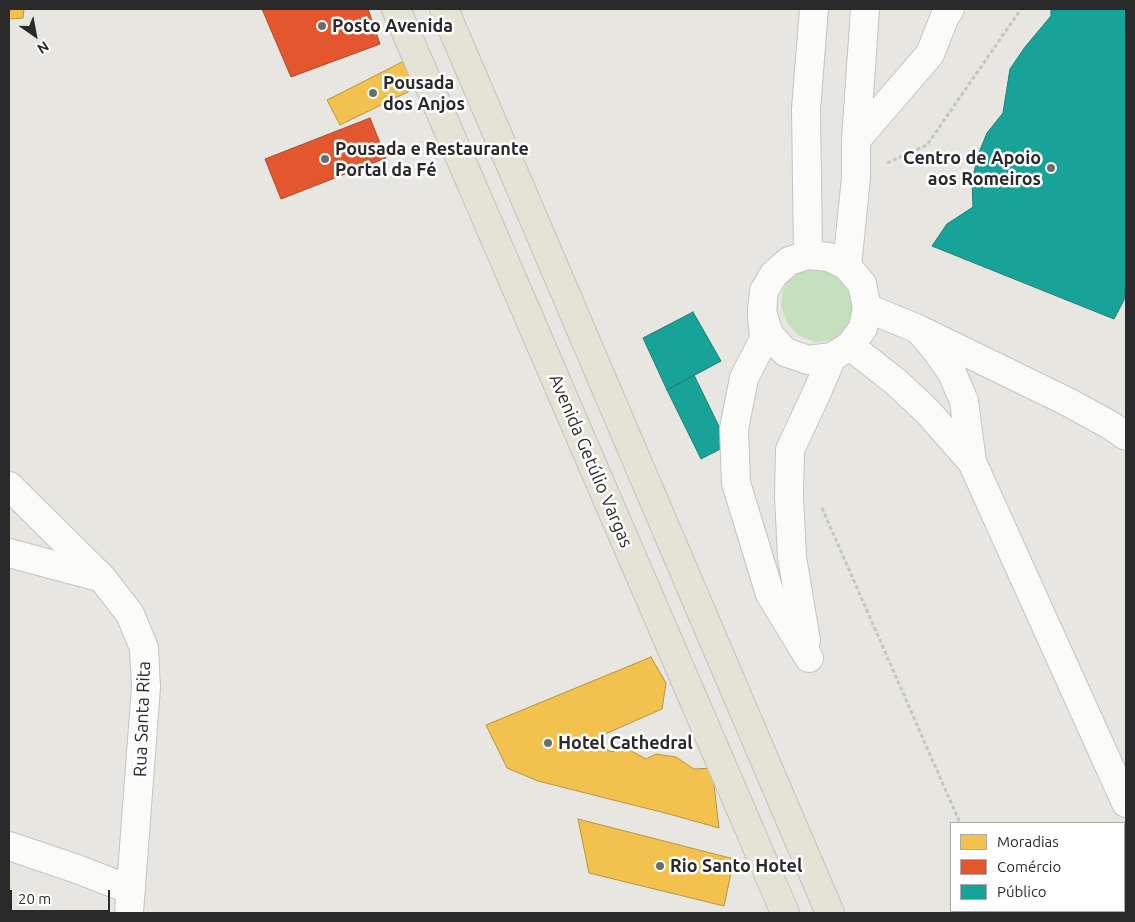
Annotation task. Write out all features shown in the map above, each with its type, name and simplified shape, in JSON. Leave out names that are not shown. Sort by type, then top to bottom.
[{"type":"main road","name":"Avenida Getúlio Vargas","points":[[396,9],[746,819],[784,913]]},
{"type":"main road","points":[[444,9],[830,913]]},
{"type":"street","points":[[808,255],[806,109],[814,9]]},
{"type":"street","points":[[847,266],[856,177],[856,140],[865,9]]},
{"type":"street","points":[[856,140],[930,54],[945,16],[950,9]]},
{"type":"street","points":[[808,255],[829,257],[847,266],[862,284],[867,308],[863,328],[841,351],[818,392],[790,450],[789,497],[792,557],[809,658],[770,594],[736,483],[734,429],[744,378],[764,339],[762,311],[764,291],[774,274],[789,261],[808,255]]},
{"type":"street","points":[[867,308],[918,329],[1068,402],[1126,436]]},
{"type":"street","points":[[762,311],[769,334],[785,352],[808,360],[841,351],[896,382],[928,412],[972,462]]},
{"type":"street","points":[[918,329],[952,373],[964,401],[972,462],[1126,803]]},
{"type":"street","name":"Rua Santa Rita","points":[[9,486],[102,578],[130,614],[144,648],[146,687],[130,902]]},
{"type":"street","points":[[9,553],[102,578]]},
{"type":"street","points":[[9,846],[78,869],[130,902]]},
{"type":"path","points":[[856,177],[927,145],[1021,9]]},
{"type":"path","points":[[821,506],[960,822]]},
{"type":"green space","points":[[832,264],[861,303],[848,332],[835,340],[816,342],[799,336],[787,323],[781,305],[783,290],[790,276],[802,267]]},
{"type":"building: Moradias","points":[[9,9],[24,9],[23,18],[9,19]]},
{"type":"building: Moradias","name":"Pousada dos Anjos","points":[[406,60],[420,86],[340,125],[327,100]]},
{"type":"building: Moradias","name":"Hotel Cathedral","points":[[651,657],[666,683],[662,709],[596,738],[610,752],[626,748],[646,759],[656,754],[676,757],[694,769],[714,768],[719,828],[538,781],[507,768],[486,725]]},
{"type":"building: Moradias","name":"Rio Santo Hotel","points":[[578,819],[734,859],[724,906],[589,873]]},
{"type":"building: Comércio","name":"Posto Avenida","points":[[262,9],[368,9],[380,44],[291,77]]},
{"type":"building: Comércio","name":"Pousada e Restaurante Portal da Fé","points":[[370,118],[386,158],[281,199],[265,159]]},
{"type":"building: Público","name":"Centro de Apoio aos Romeiros","points":[[1051,9],[1126,9],[1126,280],[1124,300],[1114,319],[932,246],[947,224],[973,207],[972,181],[978,155],[987,133],[1003,113],[1010,69],[1025,47],[1051,16]]},
{"type":"building: Público","points":[[693,312],[721,361],[667,390],[643,338]]},
{"type":"building: Público","points":[[694,375],[728,445],[701,459],[667,390]]},
{"type":"place","name":"Posto Avenida","points":[[322,26]]},
{"type":"place","name":"Pousada dos Anjos","points":[[373,93]]},
{"type":"place","name":"Pousada e Restaurante Portal da Fé","points":[[325,159]]},
{"type":"place","name":"Centro de Apoio aos Romeiros","points":[[1051,168]]},
{"type":"place","name":"Hotel Cathedral","points":[[548,743]]},
{"type":"place","name":"Rio Santo Hotel","points":[[660,866]]}]
